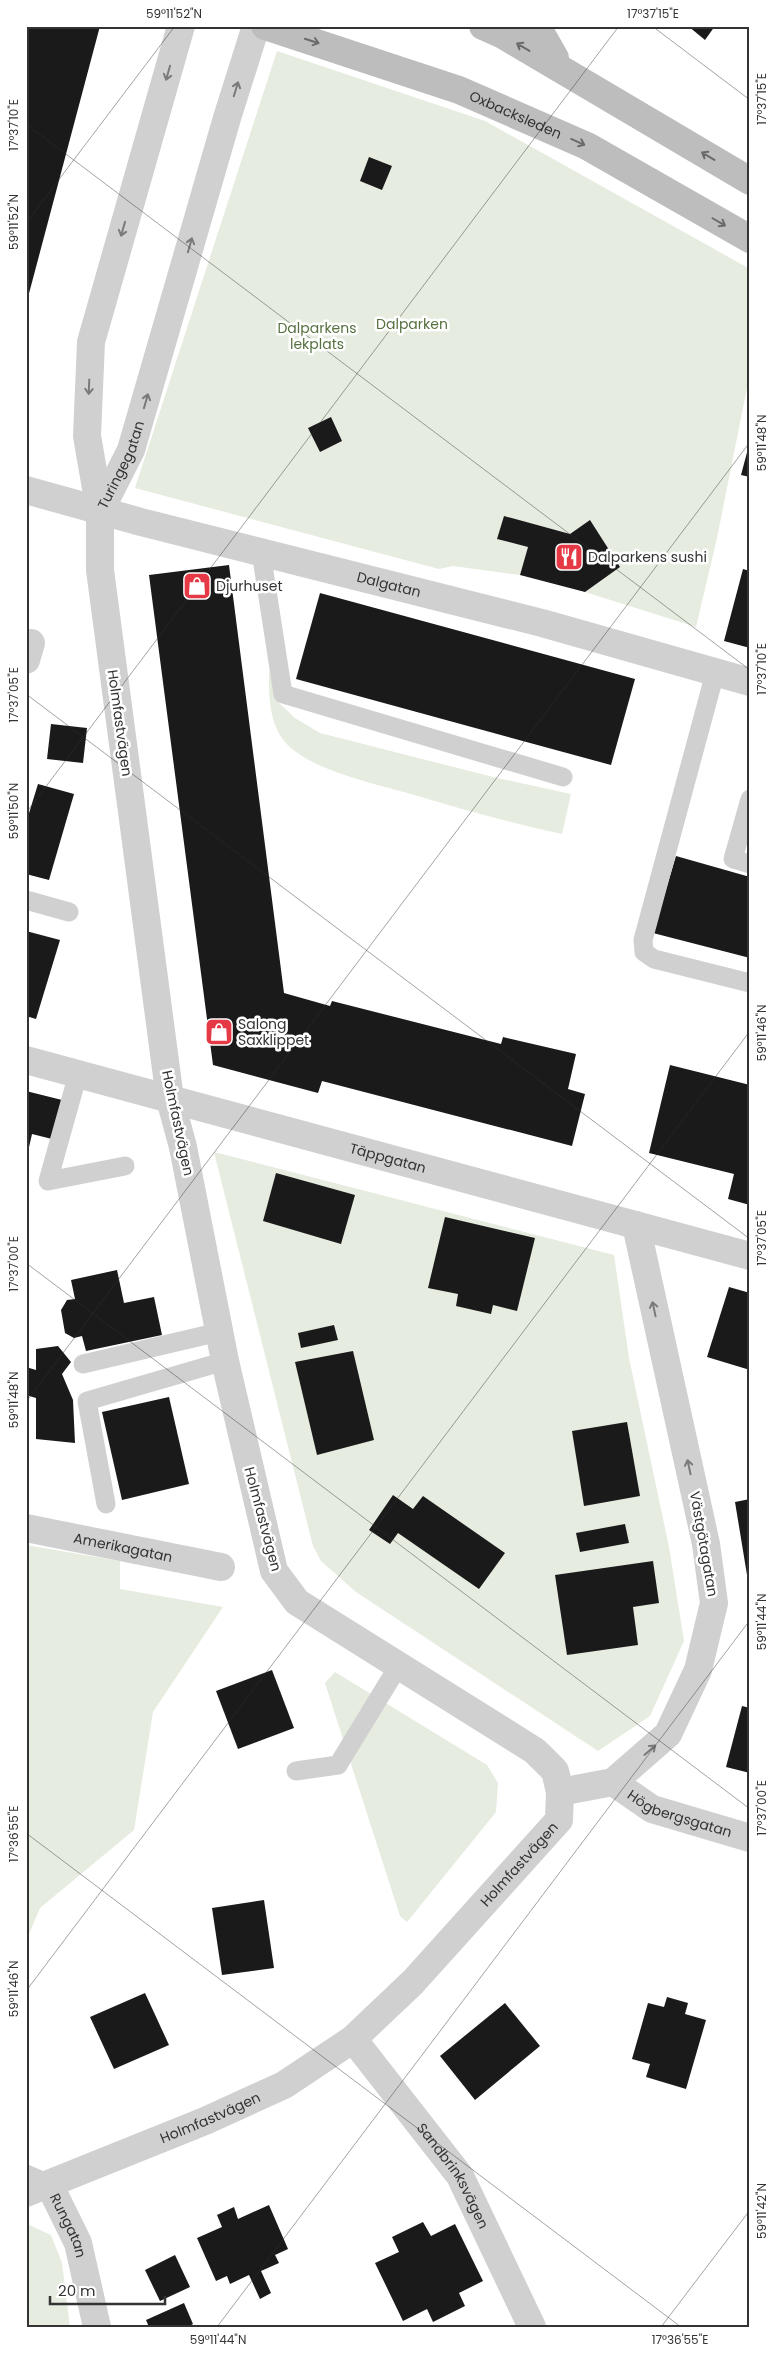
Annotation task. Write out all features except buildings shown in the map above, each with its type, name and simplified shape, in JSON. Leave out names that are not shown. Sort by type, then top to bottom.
[{"type":"main road","name":"Oxbacksleden","points":[[265,26],[468,94],[587,146],[750,239]]},
{"type":"main road","points":[[483,26],[504,35],[750,181]]},
{"type":"main road","points":[[526,26],[543,37],[562,70]]},
{"type":"street","name":"Turingegatan","points":[[100,511],[87,436],[91,342],[181,26]]},
{"type":"street","name":"Turingegatan","points":[[100,511],[132,450],[227,118],[256,26]]},
{"type":"street","name":"Dalgatan","points":[[26,490],[100,511],[542,623],[750,682]]},
{"type":"street","name":"Holmfastvägen","points":[[34,2184],[205,2121],[284,2085],[353,2039],[413,1982],[559,1820],[560,1792],[555,1771],[535,1751],[297,1602],[274,1571],[225,1362],[183,1147],[170,1099],[100,570],[100,511]]},
{"type":"street","name":"Täppgatan","points":[[26,1060],[750,1256]]},
{"type":"street","name":"Västgötagatan","points":[[560,1792],[612,1782],[668,1734],[698,1670],[714,1603],[706,1544],[636,1225]]},
{"type":"street","name":"Amerikagatan","points":[[26,1528],[221,1567]]},
{"type":"street","name":"Högbergsgatan","points":[[612,1782],[652,1809],[750,1838]]},
{"type":"street","name":"Sandbrinksvägen","points":[[353,2039],[460,2176],[532,2327]]},
{"type":"street","name":"Rungatan","points":[[34,2184],[78,2243],[97,2327]]},
{"type":"lane","points":[[262,552],[283,694],[563,776]]},
{"type":"lane","points":[[715,673],[643,940],[644,952],[654,959],[750,983]]},
{"type":"lane","points":[[750,799],[733,859],[750,864]]},
{"type":"lane","points":[[26,900],[69,912]]},
{"type":"lane","points":[[78,1074],[48,1182],[125,1166]]},
{"type":"lane","points":[[83,1364],[219,1332]]},
{"type":"lane","points":[[106,1504],[87,1401],[225,1362]]},
{"type":"lane","points":[[296,1771],[338,1765],[398,1665]]},
{"type":"green space","name":"Dalparken","points":[[277,51],[485,121],[750,269],[748,383],[717,538],[696,627],[585,592],[620,567],[590,521],[570,534],[504,517],[497,539],[528,547],[520,575],[453,566],[439,569],[135,488]]},
{"type":"green space","points":[[269,669],[277,701],[295,718],[320,733],[493,777],[571,794],[562,834],[486,816],[362,781],[310,761],[296,752],[279,734],[272,716]]},
{"type":"green space","points":[[214,1152],[614,1255],[629,1358],[669,1547],[684,1641],[650,1716],[598,1751],[356,1592],[321,1561],[313,1546]]},
{"type":"green space","points":[[26,1545],[120,1561],[120,1589],[223,1607],[153,1712],[134,1830],[40,1908],[26,1941]]},
{"type":"green space","points":[[335,1672],[487,1765],[498,1783],[496,1812],[407,1922],[400,1916],[325,1683]]},
{"type":"green space","points":[[29,2225],[51,2235],[62,2263],[70,2327],[26,2327],[26,2226]]},
{"type":"place","name":"Dalparkens sushi","points":[[569,557]]},
{"type":"place","name":"Djurhuset","points":[[197,586]]},
{"type":"place","name":"Salong Saxklippet","points":[[219,1032]]},
{"type":"park label","name":"Dalparkens lekplats","points":[[317,336]]}]
